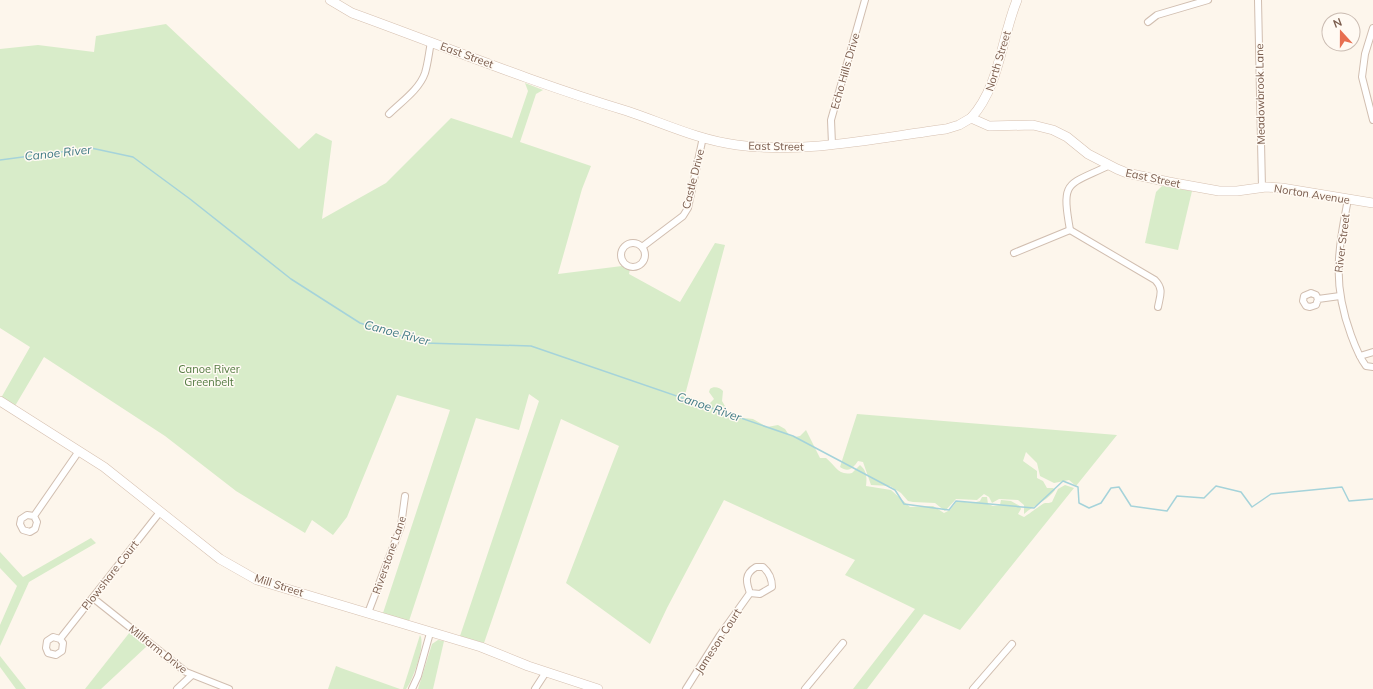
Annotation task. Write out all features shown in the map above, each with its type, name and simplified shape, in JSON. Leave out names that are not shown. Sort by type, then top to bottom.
[{"type":"street","name":"East Street","points":[[330,0],[352,13],[606,106],[703,137],[737,145],[773,148],[832,144],[946,129],[959,125],[971,118],[989,126],[1033,126],[1052,130],[1067,137],[1088,154],[1126,173],[1200,188],[1228,191]]},
{"type":"street","name":"Echo Hills Drive","points":[[832,144],[831,120],[865,0]]},
{"type":"street","name":"North Street","points":[[971,118],[980,108],[988,94],[1017,0]]},
{"type":"street","points":[[1148,22],[1151,18],[1156,16],[1208,0]]},
{"type":"street","name":"Meadowbrook Lane","points":[[1258,0],[1262,188]]},
{"type":"street","points":[[1373,28],[1365,54],[1362,77],[1373,120]]},
{"type":"street","points":[[389,114],[413,91],[421,80],[426,68],[431,42]]},
{"type":"street","name":"Castle Drive","points":[[642,247],[683,216],[688,208],[703,137]]},
{"type":"street","points":[[1070,230],[1066,203],[1068,188],[1072,182],[1110,165]]},
{"type":"street","name":"Norton Avenue","points":[[1228,191],[1282,188],[1373,203]]},
{"type":"street","name":"River Street","points":[[1348,199],[1338,259],[1340,296],[1347,324],[1360,356],[1366,366],[1373,367]]},
{"type":"street","points":[[1014,253],[1070,230]]},
{"type":"street","points":[[1070,230],[1155,280],[1160,286],[1161,291],[1158,307]]},
{"type":"street","points":[[1318,299],[1340,296]]},
{"type":"street","points":[[1360,356],[1373,352]]},
{"type":"street","name":"Mill Street","points":[[0,401],[104,467],[220,559],[257,580],[430,633],[481,647],[546,672],[598,689]]},
{"type":"street","points":[[34,516],[79,451]]},
{"type":"street","name":"Riverstone Lane","points":[[368,613],[401,526],[405,496]]},
{"type":"street","name":"Plowshare Court","points":[[60,639],[160,512]]},
{"type":"street","points":[[763,567],[770,576],[772,587],[767,592],[760,594],[750,593],[746,582],[746,576],[751,570],[763,567]]},
{"type":"street","name":"Jameson Court","points":[[686,689],[720,635],[750,593]]},
{"type":"street","name":"Millfarm Drive","points":[[93,598],[192,675],[229,689]]},
{"type":"street","points":[[412,689],[418,676],[430,633]]},
{"type":"street","points":[[805,689],[843,643]]},
{"type":"street","points":[[972,689],[1012,644]]},
{"type":"street","points":[[535,689],[546,672]]},
{"type":"street","points":[[177,689],[192,675]]},
{"type":"green space","name":"Canoe River Greenbelt","points":[[166,24],[299,149],[316,133],[332,141],[322,219],[386,183],[451,118],[512,138],[528,91],[525,83],[543,90],[536,94],[520,142],[591,166],[582,189],[558,274],[622,266],[630,269],[629,274],[680,302],[715,243],[725,245],[685,395],[709,404],[714,399],[709,392],[710,389],[715,387],[723,391],[722,401],[729,413],[735,417],[753,419],[767,427],[778,425],[785,429],[789,435],[795,437],[800,436],[806,430],[820,458],[826,458],[837,469],[847,474],[852,473],[860,465],[866,475],[866,486],[891,490],[910,507],[933,506],[944,513],[950,510],[957,501],[973,503],[980,501],[982,497],[987,497],[988,504],[993,506],[1000,505],[1001,500],[1011,501],[1020,506],[1021,509],[1018,514],[1024,517],[1045,503],[1052,502],[1058,489],[1065,485],[1074,488],[960,630],[924,614],[867,689],[853,689],[915,609],[845,575],[855,560],[724,500],[667,608],[650,644],[566,583],[619,446],[561,419],[484,643],[460,636],[539,401],[529,394],[519,430],[476,418],[409,621],[383,613],[450,410],[397,395],[347,517],[333,535],[312,520],[305,533],[236,491],[165,436],[44,357],[15,406],[1,398],[30,347],[0,328],[0,49],[38,45],[94,52],[96,36]]},
{"type":"green space","points":[[1162,186],[1192,191],[1178,250],[1145,243],[1156,192]]},
{"type":"green space","points":[[857,414],[1117,435],[1076,486],[1069,480],[1054,483],[1040,476],[1037,463],[1026,452],[1023,461],[1037,471],[1037,478],[1043,481],[1047,488],[1053,488],[1055,490],[1052,494],[1024,514],[1024,505],[1018,500],[999,499],[992,503],[989,497],[984,494],[977,500],[956,499],[945,511],[935,503],[908,501],[901,493],[890,486],[871,485],[863,462],[858,461],[848,470],[840,467]]},
{"type":"green space","points":[[91,538],[96,543],[29,582],[0,646],[0,625],[17,586],[0,568],[0,552],[23,577]]},
{"type":"green space","points":[[130,632],[147,646],[101,689],[85,689]]},
{"type":"green space","points":[[420,635],[421,646],[418,662],[409,684],[406,689],[403,689]]},
{"type":"green space","points":[[438,640],[444,641],[433,689],[418,689],[432,644]]},
{"type":"green space","points":[[0,656],[26,689],[16,689],[0,667]]},
{"type":"green space","points":[[336,666],[341,668],[400,689],[328,689]]},
{"type":"waterway","name":"Canoe River","points":[[0,160],[91,148],[133,157],[190,199],[291,279],[360,323],[424,343],[531,346],[793,436],[895,490],[904,504],[949,510],[956,501],[1034,508],[1063,481],[1078,487],[1079,503],[1089,508],[1101,503],[1111,488],[1119,487],[1131,506],[1167,511],[1177,496],[1204,498],[1216,486],[1241,492],[1252,507],[1271,494],[1342,487],[1349,501],[1373,499]]}]
